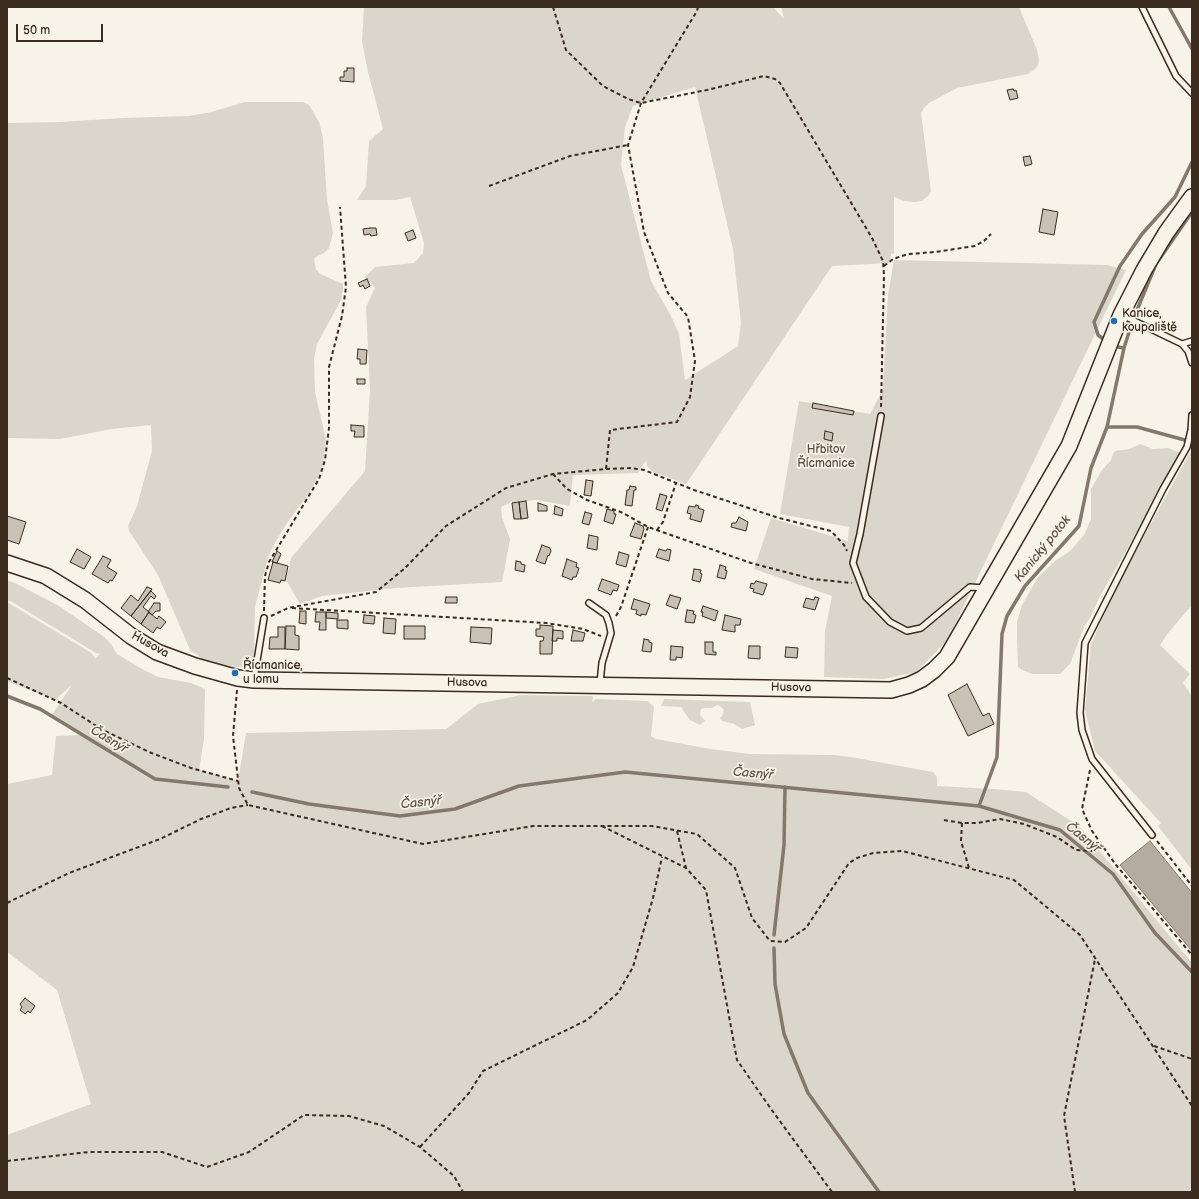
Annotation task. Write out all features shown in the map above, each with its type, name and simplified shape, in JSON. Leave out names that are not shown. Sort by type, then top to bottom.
[{"type":"main road","name":"Husova","points":[[7,563],[46,576],[85,600],[131,636],[157,652],[195,666],[238,678],[254,680],[892,690],[909,685],[922,679],[947,657],[1069,446],[1120,315],[1166,233],[1192,197]]},
{"type":"lane","points":[[1142,7],[1176,76],[1192,93]]},
{"type":"lane","points":[[1120,315],[1182,344],[1188,351],[1192,363]]},
{"type":"lane","points":[[1182,344],[1192,341]]},
{"type":"lane","points":[[1152,835],[1092,759],[1082,730],[1080,713],[1085,643],[1163,489],[1187,447],[1191,430],[1192,415]]},
{"type":"lane","points":[[881,416],[860,534],[853,563],[866,597],[890,622],[906,631],[921,628],[970,587],[987,588]]},
{"type":"lane","points":[[590,602],[606,615],[611,633],[602,664],[600,685]]},
{"type":"lane","points":[[254,680],[264,618]]},
{"type":"path","points":[[552,7],[566,50],[604,86],[628,99],[641,103],[760,77],[769,77],[780,83],[872,238],[883,261],[881,416]]},
{"type":"path","points":[[606,469],[610,430],[677,422],[690,397],[695,361],[688,317],[668,293],[644,232],[628,145],[641,103],[698,11],[698,7]]},
{"type":"path","points":[[489,186],[570,156],[628,145]]},
{"type":"path","points":[[340,208],[346,287],[342,316],[329,368],[329,428],[325,460],[319,479],[269,562],[265,576],[264,618],[288,608],[376,592],[404,569],[446,526],[506,488],[553,474],[606,469],[630,468],[644,470],[676,483],[779,518],[831,531],[844,545],[853,563]]},
{"type":"path","points":[[884,266],[893,259],[908,254],[935,252],[975,246],[984,241],[991,234]]},
{"type":"path","points":[[553,474],[566,489],[586,500],[621,512],[648,527],[751,563],[812,579],[861,585]]},
{"type":"path","points":[[657,530],[663,522],[676,483]]},
{"type":"path","points":[[609,623],[621,607],[648,527]]},
{"type":"path","points":[[288,608],[546,623],[583,629],[609,638]]},
{"type":"path","points":[[7,678],[61,704],[101,729],[148,752],[191,768],[238,781]]},
{"type":"path","points":[[238,678],[232,736],[239,788],[248,805]]},
{"type":"path","points":[[1092,759],[1082,809],[1092,831],[1116,865],[1192,955]]},
{"type":"path","points":[[7,903],[69,873],[160,839],[201,818],[231,808],[248,805],[423,844],[533,826],[652,826],[697,834],[735,868],[752,918],[770,942],[785,942],[806,928],[849,863],[857,858],[873,853],[902,851],[1014,880],[1080,935],[1192,1106]]},
{"type":"path","points":[[944,820],[962,823],[977,823],[1000,819],[1024,824],[1057,837],[1076,850],[1093,851],[1103,846]]},
{"type":"path","points":[[962,823],[961,841],[969,868]]},
{"type":"path","points":[[602,826],[686,868],[706,890],[737,1060],[832,1192]]},
{"type":"path","points":[[677,830],[686,868]]},
{"type":"path","points":[[1152,835],[1192,886]]},
{"type":"path","points":[[420,1146],[469,1093],[483,1071],[587,1020],[618,993],[633,967],[653,898],[662,856]]},
{"type":"path","points":[[1075,1192],[1064,1116],[1095,958]]},
{"type":"path","points":[[1153,1046],[1192,1059]]},
{"type":"path","points":[[7,1160],[90,1152],[162,1152],[207,1167],[249,1152],[304,1115],[349,1116],[384,1126],[420,1146],[454,1176],[462,1192]]},
{"type":"green space","points":[[364,7],[773,7],[784,19],[781,7],[1019,7],[1037,50],[1039,60],[1035,69],[1028,74],[957,88],[929,103],[924,108],[921,113],[931,191],[922,201],[904,201],[894,197],[894,253],[891,254],[890,263],[832,266],[686,484],[653,472],[647,466],[646,460],[638,473],[573,475],[570,506],[537,500],[512,502],[501,507],[502,517],[510,539],[502,582],[396,588],[322,596],[300,604],[286,580],[291,558],[365,471],[370,390],[366,307],[375,288],[365,277],[375,267],[414,263],[423,253],[424,243],[410,197],[396,200],[357,200],[366,186],[369,141],[383,129],[368,72],[362,41]],"holes":[[[695,87],[733,249],[741,323],[738,346],[685,380],[679,334],[670,314],[651,281],[621,165],[625,127],[633,106]]]},
{"type":"green space","points":[[245,102],[303,102],[309,105],[319,122],[323,138],[327,200],[333,233],[329,248],[314,259],[316,269],[320,274],[343,284],[343,289],[341,300],[317,344],[314,359],[315,392],[326,440],[323,463],[318,478],[305,499],[287,523],[272,548],[268,558],[255,607],[254,653],[250,667],[235,667],[203,660],[195,653],[191,652],[158,575],[129,531],[128,526],[137,506],[152,451],[151,425],[112,429],[60,439],[7,438],[7,123],[189,116],[211,112]]},
{"type":"green space","name":"Hřbitov Řícmanice","points":[[894,260],[1107,265],[1126,270],[947,641],[916,672],[884,679],[824,677],[825,631],[832,596],[754,569],[771,518],[848,541],[849,527],[780,514],[799,401],[870,414],[883,389],[888,295]]},
{"type":"green space","points":[[1140,444],[1153,449],[1168,448],[1181,453],[1099,598],[1090,618],[1085,625],[1070,664],[1060,674],[1032,674],[1022,670],[1018,667],[1017,622],[1022,605],[1038,577],[1055,561],[1070,551],[1084,535],[1091,519],[1091,489],[1102,470],[1111,460],[1115,451],[1129,449]]},
{"type":"green space","points":[[1192,449],[1192,605],[1168,633],[1160,645],[1190,674],[1183,683],[1192,696],[1192,870],[1158,826],[1161,823],[1095,751],[1085,710],[1091,644],[1119,581]]},
{"type":"green space","points":[[7,580],[59,606],[103,636],[111,644],[117,654],[142,669],[158,677],[191,683],[205,689],[204,739],[199,770],[238,781],[246,733],[446,729],[478,704],[521,695],[593,696],[592,702],[596,699],[648,701],[654,707],[651,736],[656,739],[710,749],[750,754],[834,755],[851,757],[933,772],[937,777],[937,786],[1026,792],[1079,826],[1192,963],[1192,1192],[7,1192],[7,1135],[91,1104],[57,990],[7,952],[7,784],[52,775],[56,736],[79,735],[51,716],[72,685],[55,700],[7,681],[7,602],[90,652],[95,659],[100,654],[7,600]]},
{"type":"green space","points":[[664,699],[750,702],[755,725],[742,729],[734,724],[722,721],[720,718],[723,715],[724,710],[717,705],[712,708],[701,709],[700,715],[705,721],[700,725],[690,720],[681,707],[661,706]]},
{"type":"shaded area","points":[[1150,841],[1192,893],[1192,951],[1120,865]]},
{"type":"building","points":[[347,68],[354,68],[354,82],[340,81],[340,77],[344,77],[344,71],[347,71]]},
{"type":"building","points":[[1013,89],[1014,91],[1016,90],[1018,98],[1010,100],[1007,90]]},
{"type":"building","points":[[1030,156],[1032,164],[1025,166],[1023,157]]},
{"type":"building","points":[[1043,209],[1058,212],[1054,235],[1039,232]]},
{"type":"building","points":[[376,228],[377,235],[364,235],[363,229]]},
{"type":"building","points":[[413,230],[416,238],[408,241],[405,233]]},
{"type":"building","points":[[367,279],[370,286],[365,289],[363,285],[360,287],[358,283]]},
{"type":"building","points":[[358,349],[367,350],[366,364],[360,364],[360,359],[357,359]]},
{"type":"building","points":[[357,379],[365,379],[365,384],[357,384]]},
{"type":"building","points":[[813,403],[854,411],[853,415],[812,408]]},
{"type":"building","points":[[351,425],[364,426],[364,437],[354,437],[355,431],[351,431]]},
{"type":"building","points":[[825,431],[833,433],[832,441],[824,439]]},
{"type":"building","points":[[586,480],[593,481],[591,496],[584,495]]},
{"type":"building","points":[[630,486],[636,487],[636,490],[634,490],[632,506],[625,505],[627,490],[629,490]]},
{"type":"building","points":[[660,494],[667,496],[662,511],[656,509]]},
{"type":"building","points":[[526,501],[528,518],[521,519],[519,502]]},
{"type":"building","points":[[519,502],[521,519],[514,519],[512,503]]},
{"type":"building","points":[[538,503],[547,506],[547,511],[538,511]]},
{"type":"building","points":[[696,505],[699,506],[698,508],[704,510],[701,522],[690,519],[691,514],[687,513],[689,506],[695,507]]},
{"type":"building","points":[[555,506],[563,509],[562,516],[554,514]]},
{"type":"building","points":[[607,509],[614,511],[614,514],[616,514],[613,524],[604,521]]},
{"type":"building","points":[[585,512],[592,514],[589,525],[582,523]]},
{"type":"building","points":[[7,516],[26,522],[19,544],[7,540]]},
{"type":"building","points":[[739,517],[748,522],[746,531],[731,527],[732,523],[736,523]]},
{"type":"building","points":[[635,523],[643,526],[644,529],[641,539],[630,536]]},
{"type":"building","points":[[589,535],[598,537],[597,550],[587,548]]},
{"type":"building","points":[[542,545],[550,548],[551,551],[545,564],[536,561]]},
{"type":"building","points":[[77,549],[91,557],[84,569],[70,562]]},
{"type":"building","points":[[659,549],[666,551],[667,549],[671,550],[669,561],[656,557]]},
{"type":"building","points":[[277,551],[281,554],[277,563],[272,562]]},
{"type":"building","points":[[619,552],[629,555],[626,567],[616,564]]},
{"type":"building","points":[[103,556],[111,560],[107,567],[117,573],[112,581],[110,580],[108,583],[92,574]]},
{"type":"building","points":[[567,559],[577,563],[576,567],[579,568],[576,577],[573,577],[572,580],[562,576]]},
{"type":"building","points":[[516,561],[525,565],[524,572],[515,570]]},
{"type":"building","points":[[273,562],[288,566],[285,581],[281,580],[280,583],[268,580]]},
{"type":"building","points":[[720,565],[726,567],[725,570],[727,571],[725,579],[717,577]]},
{"type":"building","points":[[694,569],[701,570],[700,573],[702,574],[700,582],[692,580]]},
{"type":"building","points":[[602,579],[619,585],[617,591],[613,590],[611,595],[598,590]]},
{"type":"building","points":[[756,581],[767,584],[763,595],[753,592],[754,589],[750,588],[751,583],[754,584]]},
{"type":"building","points":[[147,587],[152,589],[131,616],[121,608],[131,595],[138,601]]},
{"type":"building","points":[[151,591],[156,596],[154,599],[151,596],[143,607],[149,612],[141,624],[131,616]]},
{"type":"building","points":[[670,595],[681,598],[677,609],[666,605]]},
{"type":"building","points":[[446,597],[457,597],[457,603],[445,603]]},
{"type":"building","points":[[815,597],[819,598],[815,610],[803,607],[806,598],[814,600]]},
{"type":"building","points":[[634,599],[650,604],[646,615],[641,614],[641,616],[636,614],[637,610],[631,609]]},
{"type":"building","points":[[154,603],[160,603],[160,611],[156,611],[152,615],[148,612]]},
{"type":"building","points":[[703,606],[718,611],[715,621],[702,616],[703,612],[701,612]]},
{"type":"building","points":[[687,610],[694,611],[693,614],[696,615],[694,623],[685,622]]},
{"type":"building","points":[[300,611],[306,611],[306,624],[299,623]]},
{"type":"building","points":[[149,612],[157,619],[159,616],[166,622],[160,629],[157,627],[153,633],[141,624]]},
{"type":"building","points":[[316,612],[326,612],[326,630],[319,630],[320,622],[315,622]]},
{"type":"building","points":[[326,612],[338,613],[338,619],[326,618]]},
{"type":"building","points":[[364,615],[375,616],[374,624],[363,623]]},
{"type":"building","points":[[725,615],[741,619],[740,625],[735,625],[735,632],[722,630]]},
{"type":"building","points":[[384,618],[396,619],[395,634],[383,633]]},
{"type":"building","points":[[337,620],[348,620],[348,629],[337,628]]},
{"type":"building","points":[[540,625],[553,626],[552,654],[540,654],[540,641],[543,641],[544,637],[536,636],[536,629],[540,629]]},
{"type":"building","points":[[286,626],[295,626],[295,635],[299,636],[299,650],[285,649]]},
{"type":"building","points":[[404,626],[425,626],[425,639],[404,639]]},
{"type":"building","points":[[278,627],[285,627],[285,649],[269,649],[270,637],[278,637]]},
{"type":"building","points":[[471,627],[492,628],[491,644],[470,642]]},
{"type":"building","points":[[553,630],[563,631],[563,639],[557,638],[557,641],[552,641]]},
{"type":"building","points":[[573,630],[585,633],[583,641],[571,641]]},
{"type":"building","points":[[644,639],[649,640],[649,642],[652,643],[651,652],[642,651]]},
{"type":"building","points":[[705,642],[713,642],[713,652],[716,652],[716,655],[705,654]]},
{"type":"building","points":[[671,646],[683,647],[682,658],[676,657],[676,660],[670,660]]},
{"type":"building","points":[[749,646],[760,646],[760,659],[748,658]]},
{"type":"building","points":[[786,647],[798,648],[797,658],[785,657]]},
{"type":"building","points":[[967,684],[983,716],[989,713],[994,724],[968,736],[948,695]]},
{"type":"building","points":[[25,998],[35,1006],[30,1013],[28,1011],[25,1014],[20,1010],[22,1007],[20,1004]]},
{"type":"waterway","points":[[1169,7],[1192,49]]},
{"type":"waterway","points":[[1106,341],[1098,335],[1094,322],[1120,266],[1142,234],[1175,197],[1192,162]]},
{"type":"waterway","name":"Kanický potok","points":[[1137,310],[1156,264],[1192,212]]},
{"type":"waterway","name":"Kanický potok","points":[[979,806],[997,757],[1002,634],[1007,616],[1025,586],[1079,526],[1091,468],[1107,427],[1124,348],[1130,329]]},
{"type":"waterway","points":[[1112,346],[1124,348]]},
{"type":"waterway","points":[[1107,427],[1137,427],[1192,442]]},
{"type":"waterway","name":"Časnýř","points":[[7,696],[40,709],[155,779],[228,787]]},
{"type":"waterway","name":"Časnýř","points":[[252,792],[309,804],[400,816],[455,809],[519,786],[625,772],[979,806],[1060,830],[1113,874],[1155,933],[1192,972]]},
{"type":"waterway","points":[[774,935],[784,845],[785,787]]},
{"type":"waterway","points":[[774,948],[775,984],[784,1034],[808,1093],[879,1192]]},
{"type":"place","name":"Kanice, koupaliště","points":[[1114,321]]},
{"type":"place","name":"Řícmanice, u lomu","points":[[235,673]]}]
